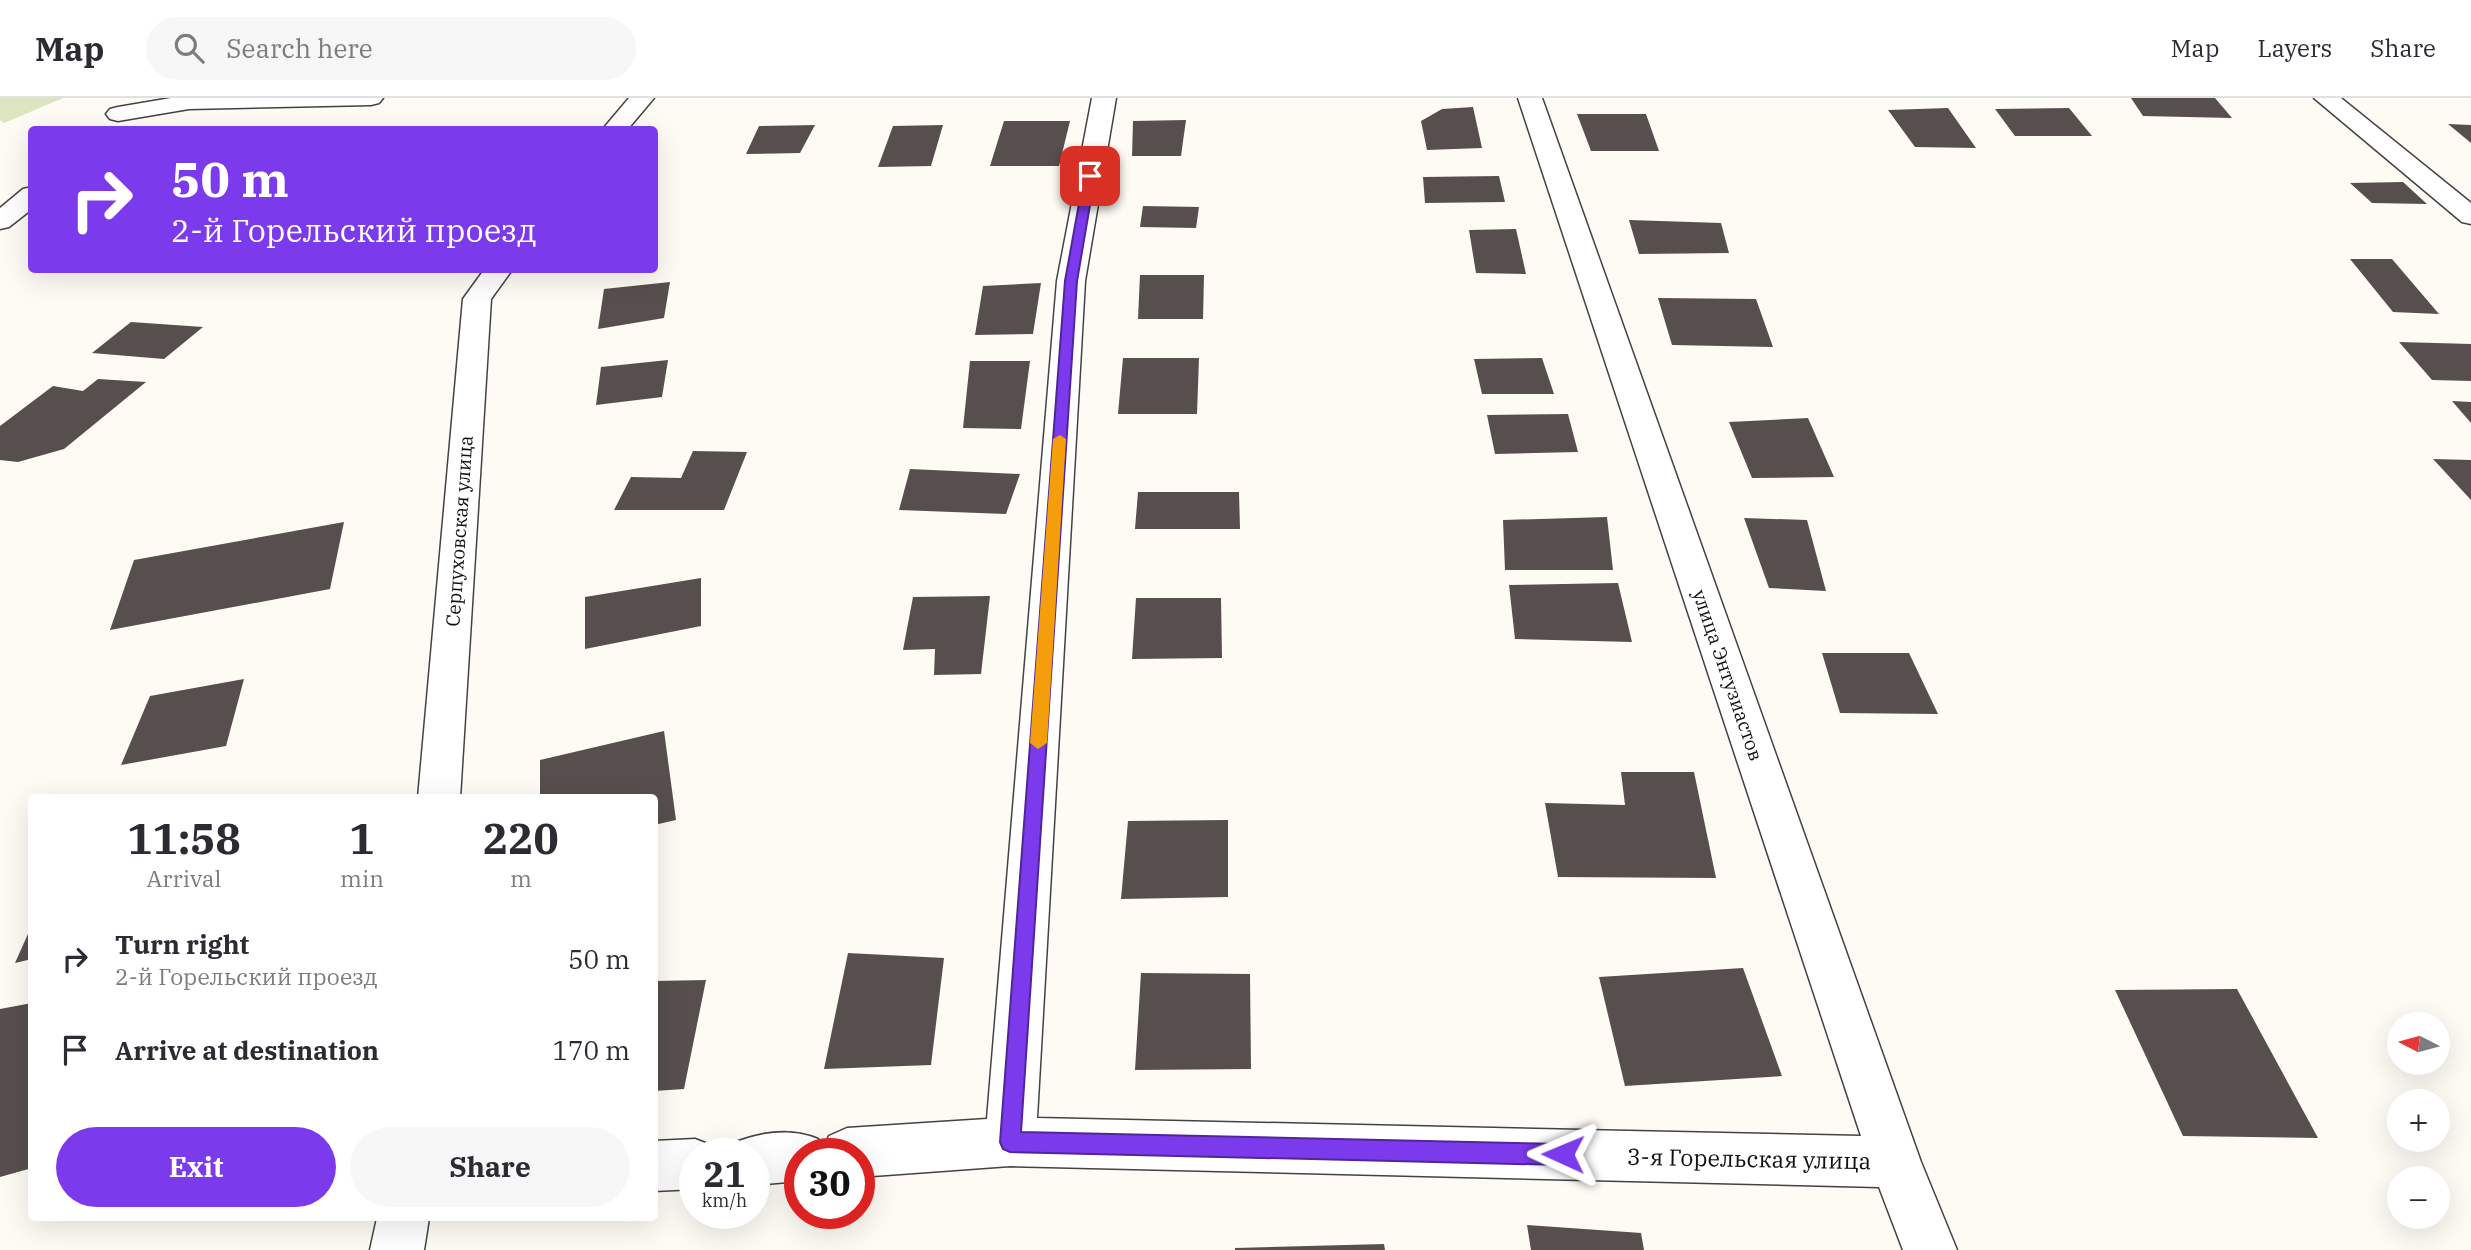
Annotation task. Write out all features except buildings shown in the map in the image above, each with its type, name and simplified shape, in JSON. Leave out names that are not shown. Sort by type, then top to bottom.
[{"type":"street","points":[[117,114],[189,102],[371,98]]},
{"type":"street","points":[[618,126],[642,98]]},
{"type":"street","points":[[1010,1142],[1071,281],[1104,98]]},
{"type":"street","name":"улица Энтузиастов","points":[[1530,98],[1895,1162],[1930,1250]]},
{"type":"street","points":[[2326,98],[2471,216]]},
{"type":"street","points":[[0,221],[28,198]]},
{"type":"street","name":"Серпуховская улица","points":[[439,794],[477,299],[496,273]]},
{"type":"street","name":"3-я Горельская улица","points":[[875,1151],[1010,1142],[1895,1162]]},
{"type":"street","points":[[658,1166],[679,1165]]},
{"type":"street","points":[[397,1250],[402,1221]]},
{"type":"green space","points":[[0,98],[63,98],[4,123],[0,120]]},
{"type":"slow traffic","points":[[1038,743],[1060,439]]},
{"type":"route","points":[[1090,176],[1071,281],[1010,1142],[1563,1154]]}]
